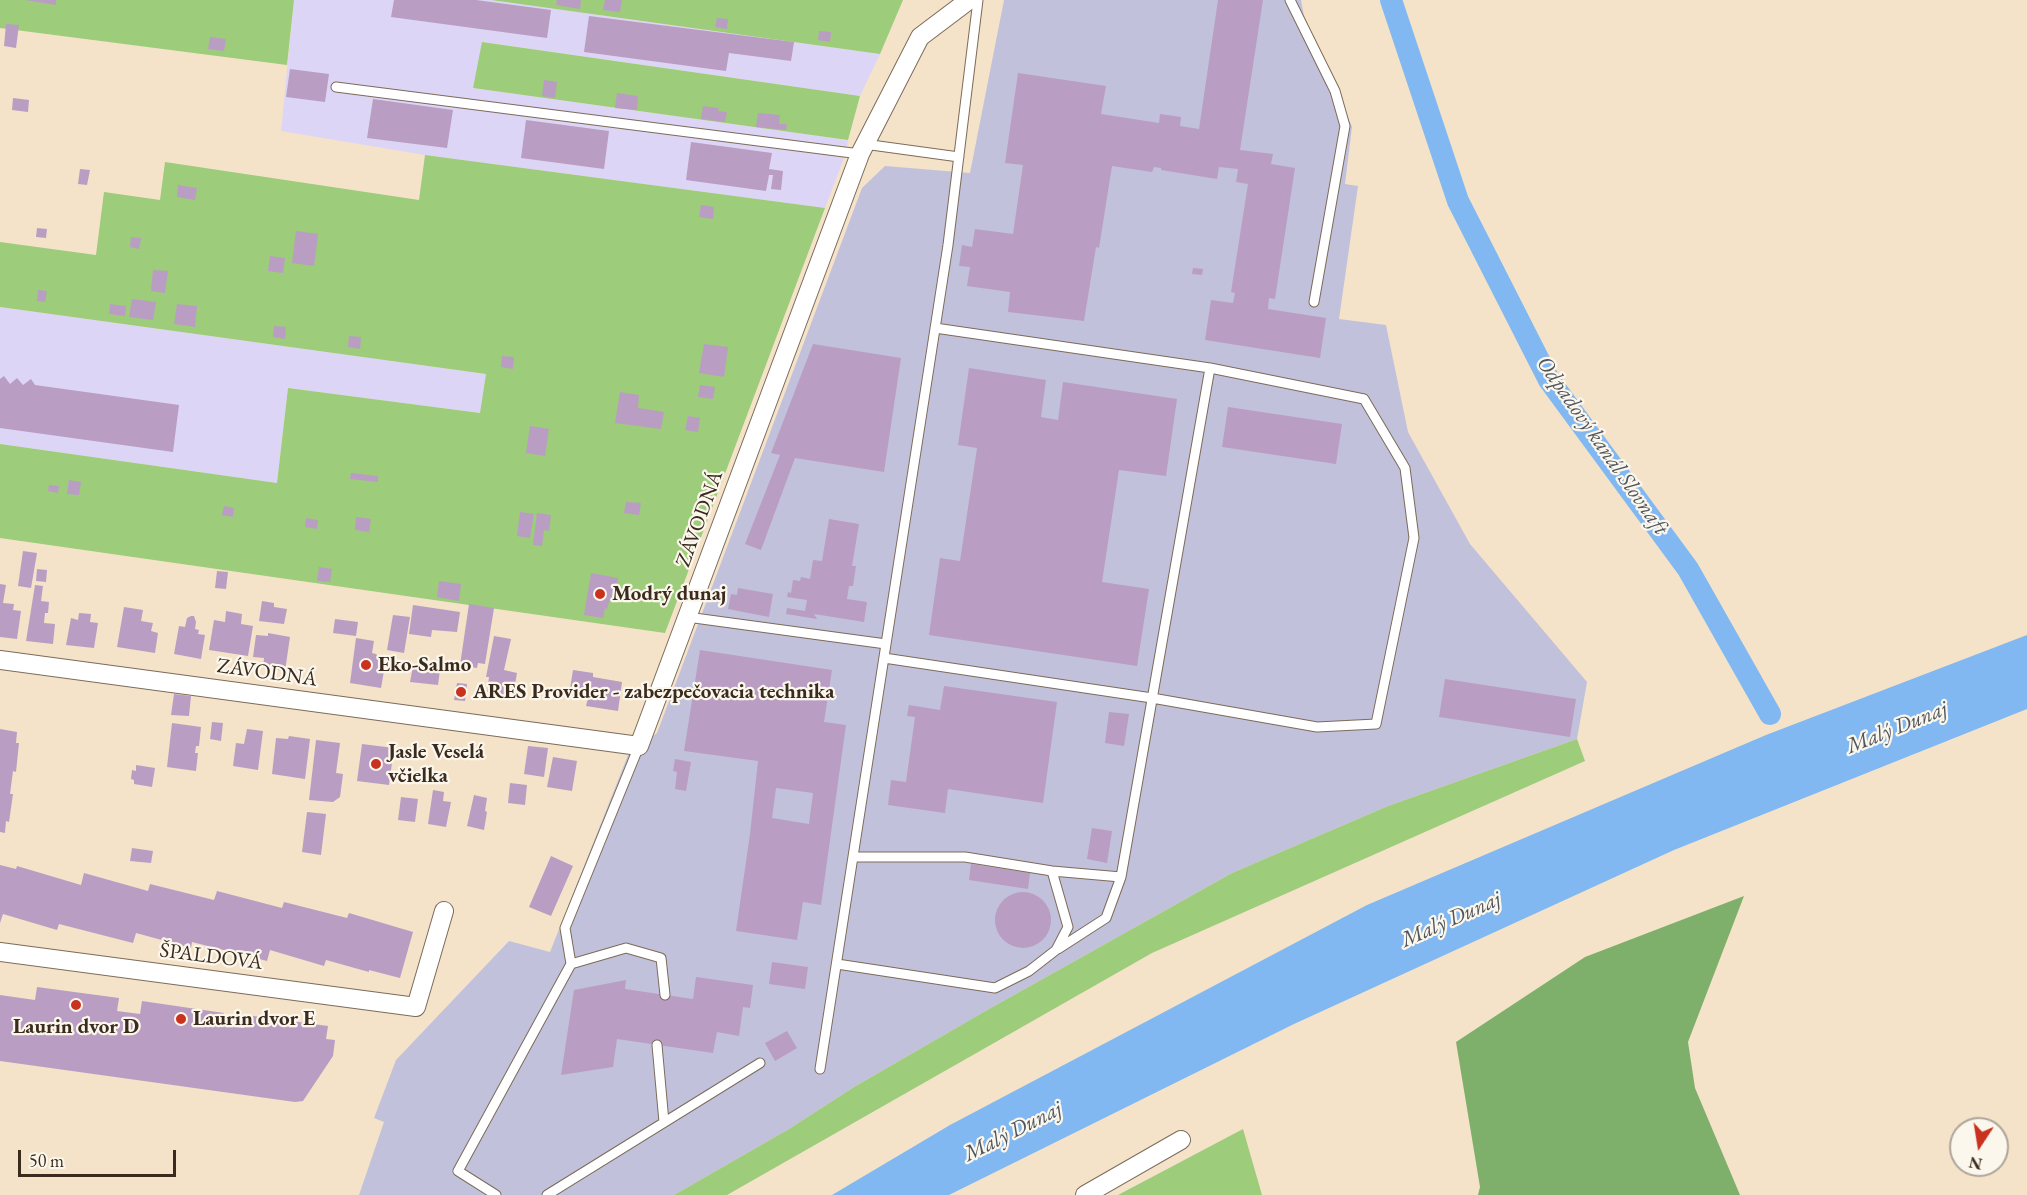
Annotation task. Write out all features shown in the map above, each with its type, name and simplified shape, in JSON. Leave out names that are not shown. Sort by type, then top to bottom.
[{"type":"street","name":"ZÁVODNÁ","points":[[0,660],[639,746],[862,149],[920,37],[969,0]]},
{"type":"street","name":"ŠPALDOVÁ","points":[[0,952],[416,1007],[444,911]]},
{"type":"street","points":[[1085,1195],[1181,1140]]},
{"type":"lane","points":[[820,1069],[935,328],[978,0]]},
{"type":"lane","points":[[1290,0],[1335,91],[1345,126],[1314,302]]},
{"type":"lane","points":[[336,87],[862,149],[959,157]]},
{"type":"lane","points":[[884,658],[1152,698],[1317,727],[1376,724],[1414,538],[1405,468],[1364,399],[1210,368],[935,328]]},
{"type":"lane","points":[[837,964],[995,988],[1029,971],[1056,950],[1106,918],[1121,877],[1210,368]]},
{"type":"lane","points":[[687,617],[886,644]]},
{"type":"lane","points":[[496,1195],[458,1171],[571,964],[566,928],[639,746]]},
{"type":"lane","points":[[854,857],[965,857],[1052,871],[1121,877]]},
{"type":"lane","points":[[1052,871],[1068,927],[1056,950]]},
{"type":"lane","points":[[571,964],[626,948],[661,958],[665,995]]},
{"type":"lane","points":[[657,1045],[664,1122]]},
{"type":"lane","points":[[547,1195],[760,1063]]},
{"type":"shaded area","points":[[294,0],[491,0],[880,54],[860,96],[483,42],[473,88],[848,140],[846,153],[825,208],[425,155],[281,131]]},
{"type":"shaded area","points":[[1004,0],[1301,0],[1304,16],[1352,127],[1345,184],[1358,186],[1339,319],[1386,325],[1408,432],[1470,544],[1587,682],[1577,739],[1388,806],[1232,873],[989,1009],[674,1195],[359,1195],[384,1122],[374,1118],[396,1060],[509,941],[550,952],[628,755],[657,733],[862,188],[885,166],[970,173]]},
{"type":"shaded area","points":[[0,307],[486,374],[480,413],[288,388],[277,483],[0,444]]},
{"type":"green space","points":[[0,0],[294,0],[287,65],[0,28]]},
{"type":"green space","points":[[491,0],[903,0],[880,54]]},
{"type":"green space","points":[[482,42],[860,96],[848,140],[473,88]]},
{"type":"green space","points":[[425,155],[825,208],[665,633],[0,538],[0,444],[277,483],[288,388],[480,413],[486,374],[0,307],[0,242],[96,255],[104,192],[160,200],[165,162],[419,200]]},
{"type":"green space","points":[[1577,739],[1585,761],[1152,953],[727,1195],[674,1195],[989,1009],[1232,873],[1388,806]]},
{"type":"green space","points":[[1744,896],[1688,1042],[1695,1088],[1740,1195],[1478,1195],[1480,1187],[1456,1042],[1585,957]]},
{"type":"green space","points":[[1243,1129],[1262,1195],[1118,1195]]},
{"type":"water","name":"Malý Dunaj","points":[[2027,635],[2027,709],[1674,850],[1294,1024],[949,1195],[832,1195],[950,1125],[1367,905],[1766,735]]},
{"type":"building","points":[[25,0],[56,0],[56,5]]},
{"type":"building","points":[[394,0],[476,0],[551,10],[547,38],[391,17]]},
{"type":"building","points":[[557,0],[581,0],[580,9],[556,5]]},
{"type":"building","points":[[605,0],[622,0],[620,12],[603,10]]},
{"type":"building","points":[[1218,0],[1263,0],[1240,150],[1273,154],[1271,164],[1295,168],[1275,299],[1269,298],[1268,309],[1326,318],[1320,358],[1205,340],[1211,300],[1233,303],[1235,293],[1231,292],[1248,184],[1236,182],[1238,169],[1219,167],[1217,179],[1154,167],[1152,172],[1112,166],[1084,321],[1008,312],[1010,292],[967,286],[970,267],[959,266],[962,245],[972,247],[975,229],[1013,234],[1023,165],[1005,163],[1018,73],[1106,86],[1101,114],[1159,123],[1160,114],[1181,117],[1180,126],[1199,129]]},
{"type":"building","points":[[589,16],[794,42],[791,61],[729,53],[726,71],[584,52]]},
{"type":"building","points":[[717,18],[728,19],[727,29],[715,27]]},
{"type":"building","points":[[6,24],[19,25],[16,48],[4,46]]},
{"type":"building","points":[[819,31],[831,32],[830,42],[818,40]]},
{"type":"building","points":[[210,37],[226,39],[224,51],[208,49]]},
{"type":"building","points":[[290,69],[329,74],[325,102],[286,97]]},
{"type":"building","points":[[544,80],[557,82],[555,98],[542,96]]},
{"type":"building","points":[[617,93],[638,96],[637,110],[615,108]]},
{"type":"building","points":[[13,98],[29,100],[28,112],[12,110]]},
{"type":"building","points":[[373,99],[453,110],[447,148],[367,138]]},
{"type":"building","points":[[703,106],[719,108],[718,111],[727,112],[725,122],[701,119]]},
{"type":"building","points":[[758,113],[780,115],[779,124],[787,124],[786,130],[756,127]]},
{"type":"building","points":[[526,120],[609,131],[604,169],[521,158]]},
{"type":"building","points":[[691,142],[772,153],[769,169],[783,171],[781,190],[771,189],[773,175],[769,175],[766,191],[686,180]]},
{"type":"building","points":[[80,169],[90,170],[87,185],[78,184]]},
{"type":"building","points":[[178,185],[197,188],[195,200],[177,197]]},
{"type":"building","points":[[701,205],[714,207],[713,219],[699,217]]},
{"type":"building","points":[[37,228],[47,229],[46,238],[36,237]]},
{"type":"building","points":[[296,231],[318,234],[314,266],[292,263]]},
{"type":"building","points":[[131,237],[141,238],[139,249],[130,247]]},
{"type":"building","points":[[270,256],[285,258],[283,273],[268,271]]},
{"type":"building","points":[[1193,268],[1203,269],[1202,275],[1192,274]]},
{"type":"building","points":[[153,270],[168,271],[165,293],[151,291]]},
{"type":"building","points":[[38,290],[47,291],[45,302],[37,301]]},
{"type":"building","points":[[132,299],[156,302],[153,320],[129,317]]},
{"type":"building","points":[[110,304],[126,306],[125,316],[109,314]]},
{"type":"building","points":[[177,304],[197,306],[195,327],[174,324]]},
{"type":"building","points":[[274,326],[286,327],[285,339],[273,337]]},
{"type":"building","points":[[349,336],[361,337],[360,349],[348,347]]},
{"type":"building","points":[[704,344],[728,347],[724,377],[699,373]]},
{"type":"building","points":[[813,344],[901,358],[884,472],[795,458],[761,550],[745,544],[780,455],[771,453]]},
{"type":"building","points":[[502,356],[514,357],[513,369],[501,367]]},
{"type":"building","points":[[969,368],[1046,380],[1041,417],[1058,420],[1063,382],[1177,399],[1166,476],[1119,470],[1102,582],[1149,589],[1137,666],[929,635],[940,558],[960,561],[977,448],[958,445]]},
{"type":"building","points":[[4,376],[10,384],[17,378],[23,385],[31,379],[35,385],[179,405],[173,452],[0,428],[0,379]]},
{"type":"building","points":[[700,385],[715,387],[713,399],[698,397]]},
{"type":"building","points":[[620,392],[639,395],[638,408],[664,412],[661,429],[615,423]]},
{"type":"building","points":[[1228,407],[1342,424],[1336,464],[1222,447]]},
{"type":"building","points":[[688,416],[700,418],[698,432],[685,430]]},
{"type":"building","points":[[530,426],[549,429],[545,456],[526,453]]},
{"type":"building","points":[[351,473],[378,476],[378,482],[350,479]]},
{"type":"building","points":[[69,480],[81,482],[79,495],[67,494]]},
{"type":"building","points":[[49,485],[59,486],[58,493],[48,491]]},
{"type":"building","points":[[626,502],[641,503],[639,515],[624,513]]},
{"type":"building","points":[[224,506],[234,508],[233,517],[222,515]]},
{"type":"building","points":[[520,512],[534,514],[530,538],[517,536]]},
{"type":"building","points":[[537,513],[551,515],[549,531],[544,530],[542,546],[533,545]]},
{"type":"building","points":[[356,517],[371,519],[369,532],[355,530]]},
{"type":"building","points":[[306,518],[318,520],[317,529],[305,527]]},
{"type":"building","points":[[829,519],[859,524],[852,566],[856,566],[853,586],[849,586],[847,599],[867,602],[864,622],[814,614],[817,619],[786,614],[787,608],[805,611],[807,600],[787,597],[788,592],[791,593],[793,580],[800,581],[801,577],[810,579],[813,560],[822,561]]},
{"type":"building","points":[[23,551],[37,553],[31,588],[18,586]]},
{"type":"building","points":[[319,567],[332,569],[330,582],[317,581]]},
{"type":"building","points":[[37,569],[47,570],[46,582],[36,581]]},
{"type":"building","points":[[217,571],[228,572],[226,589],[215,588]]},
{"type":"building","name":"Modrý dunaj","points":[[591,573],[618,578],[616,589],[614,589],[607,609],[605,608],[603,618],[584,615]]},
{"type":"building","points":[[439,581],[461,584],[459,601],[437,597]]},
{"type":"building","points":[[0,584],[6,585],[3,603],[14,604],[13,610],[21,611],[17,639],[0,637]]},
{"type":"building","points":[[35,585],[43,586],[41,601],[49,602],[44,623],[55,624],[53,644],[26,641]]},
{"type":"building","points":[[738,588],[773,594],[769,617],[728,609],[731,594],[737,595]]},
{"type":"building","points":[[262,601],[274,603],[274,607],[287,609],[284,624],[259,621]]},
{"type":"building","points":[[469,604],[494,608],[485,664],[478,663],[477,668],[460,665]]},
{"type":"building","points":[[413,605],[460,612],[457,632],[432,630],[431,637],[409,634]]},
{"type":"building","points":[[124,607],[143,610],[141,621],[153,623],[151,631],[158,633],[155,653],[117,647]]},
{"type":"building","points":[[226,611],[242,614],[241,624],[253,626],[248,656],[209,650],[214,620],[225,622]]},
{"type":"building","points":[[79,613],[91,614],[90,622],[98,623],[94,648],[66,645],[71,618],[78,620]]},
{"type":"building","points":[[393,615],[410,617],[404,653],[387,650]]},
{"type":"building","points":[[194,616],[195,629],[199,630],[198,634],[205,635],[201,659],[174,654],[179,626],[185,627],[187,618]]},
{"type":"building","points":[[335,619],[358,622],[356,636],[333,633]]},
{"type":"building","points":[[268,633],[290,637],[285,671],[263,668],[264,658],[253,657],[256,635],[268,636]]},
{"type":"building","points":[[494,636],[511,639],[504,670],[517,673],[513,696],[487,692],[489,677],[486,677]]},
{"type":"building","name":"Eko-Salmo","points":[[356,638],[374,641],[372,653],[376,654],[381,661],[379,670],[384,671],[381,688],[350,683]]},
{"type":"building","points":[[700,650],[832,670],[824,722],[846,725],[821,905],[803,902],[797,940],[736,931],[758,761],[684,751]],"holes":[[[776,788],[813,793],[809,824],[772,818]]]},
{"type":"building","points":[[413,666],[440,670],[438,685],[410,682]]},
{"type":"building","points":[[573,670],[593,673],[593,677],[622,682],[618,711],[586,706],[588,698],[569,695]]},
{"type":"building","points":[[1445,679],[1576,699],[1570,737],[1439,717]]},
{"type":"building","name":"ARES Provider - zabezpečovacia technika","points":[[457,683],[467,684],[465,701],[454,700]]},
{"type":"building","points":[[944,686],[1057,702],[1043,803],[948,789],[945,813],[888,805],[891,780],[906,782],[915,717],[907,716],[909,705],[940,710]]},
{"type":"building","points":[[174,694],[191,696],[189,716],[171,715]]},
{"type":"building","points":[[1109,712],[1129,714],[1124,746],[1105,743]]},
{"type":"building","points":[[212,722],[223,723],[221,741],[210,739]]},
{"type":"building","points":[[172,723],[201,727],[199,746],[196,746],[195,753],[198,753],[196,771],[167,767]]},
{"type":"building","points":[[0,729],[17,732],[16,743],[19,743],[16,772],[13,771],[10,794],[13,794],[9,822],[6,821],[5,833],[0,832]]},
{"type":"building","points":[[247,729],[263,731],[258,770],[233,766],[236,743],[244,744]]},
{"type":"building","points":[[289,736],[310,739],[305,779],[272,774],[276,738],[288,739]]},
{"type":"building","points":[[316,740],[340,743],[336,773],[343,774],[340,797],[333,802],[309,800]]},
{"type":"building","points":[[362,744],[394,748],[389,785],[357,781]]},
{"type":"building","points":[[528,746],[548,748],[544,777],[524,774]]},
{"type":"building","points":[[553,757],[577,761],[572,791],[547,787]]},
{"type":"building","points":[[675,759],[691,762],[686,791],[675,789],[677,772],[673,771]]},
{"type":"building","points":[[136,765],[155,768],[152,787],[134,784],[134,780],[131,779],[132,770],[136,771]]},
{"type":"building","points":[[510,783],[527,785],[525,805],[508,803]]},
{"type":"building","points":[[433,790],[444,792],[443,801],[451,802],[446,827],[428,824]]},
{"type":"building","points":[[474,795],[487,798],[484,830],[467,826]]},
{"type":"building","points":[[401,797],[418,799],[415,822],[398,820]]},
{"type":"building","points":[[307,812],[326,814],[321,855],[302,852]]},
{"type":"building","points":[[1092,828],[1112,831],[1107,863],[1087,859]]},
{"type":"building","points":[[132,848],[153,851],[151,863],[130,861]]},
{"type":"building","points":[[551,856],[573,866],[551,916],[529,907]]},
{"type":"building","points":[[971,864],[1030,873],[1028,889],[969,880]]},
{"type":"building","points":[[0,865],[16,869],[17,866],[81,885],[84,873],[148,891],[150,884],[214,900],[217,891],[282,908],[284,902],[347,918],[349,913],[413,932],[400,978],[326,960],[324,966],[270,950],[267,961],[192,942],[191,948],[136,933],[133,943],[59,924],[57,930],[3,914],[0,923]]},
{"type":"building","points":[[1023,892],[1034,894],[1043,900],[1049,909],[1051,920],[1049,931],[1043,940],[1034,946],[1023,948],[1012,946],[1003,940],[997,931],[995,920],[997,909],[1003,900],[1012,894]]},
{"type":"building","points":[[772,962],[808,967],[805,989],[769,984]]},
{"type":"building","points":[[696,977],[753,985],[750,1008],[743,1007],[739,1036],[717,1032],[713,1053],[617,1039],[613,1067],[561,1075],[574,990],[626,980],[625,989],[693,999]]},
{"type":"building","points":[[37,987],[119,998],[117,1011],[140,1014],[142,1001],[224,1013],[222,1025],[244,1028],[246,1015],[328,1026],[326,1039],[335,1040],[333,1056],[303,1101],[295,1102],[0,1061],[0,995],[35,1000]]},
{"type":"building","points":[[787,1031],[797,1048],[775,1061],[765,1043]]},
{"type":"waterway","name":"Odpadový kanál Slovnaft","points":[[1391,0],[1458,201],[1549,380],[1688,569],[1770,714]]},
{"type":"place","name":"Modrý dunaj","points":[[600,594]]},
{"type":"place","name":"Eko-Salmo","points":[[366,665]]},
{"type":"place","name":"ARES Provider - zabezpečovacia technika","points":[[461,692]]},
{"type":"place","name":"Jasle Veselá včielka","points":[[376,764]]},
{"type":"place","name":"Laurin dvor D","points":[[76,1005]]},
{"type":"place","name":"Laurin dvor E","points":[[181,1019]]}]
